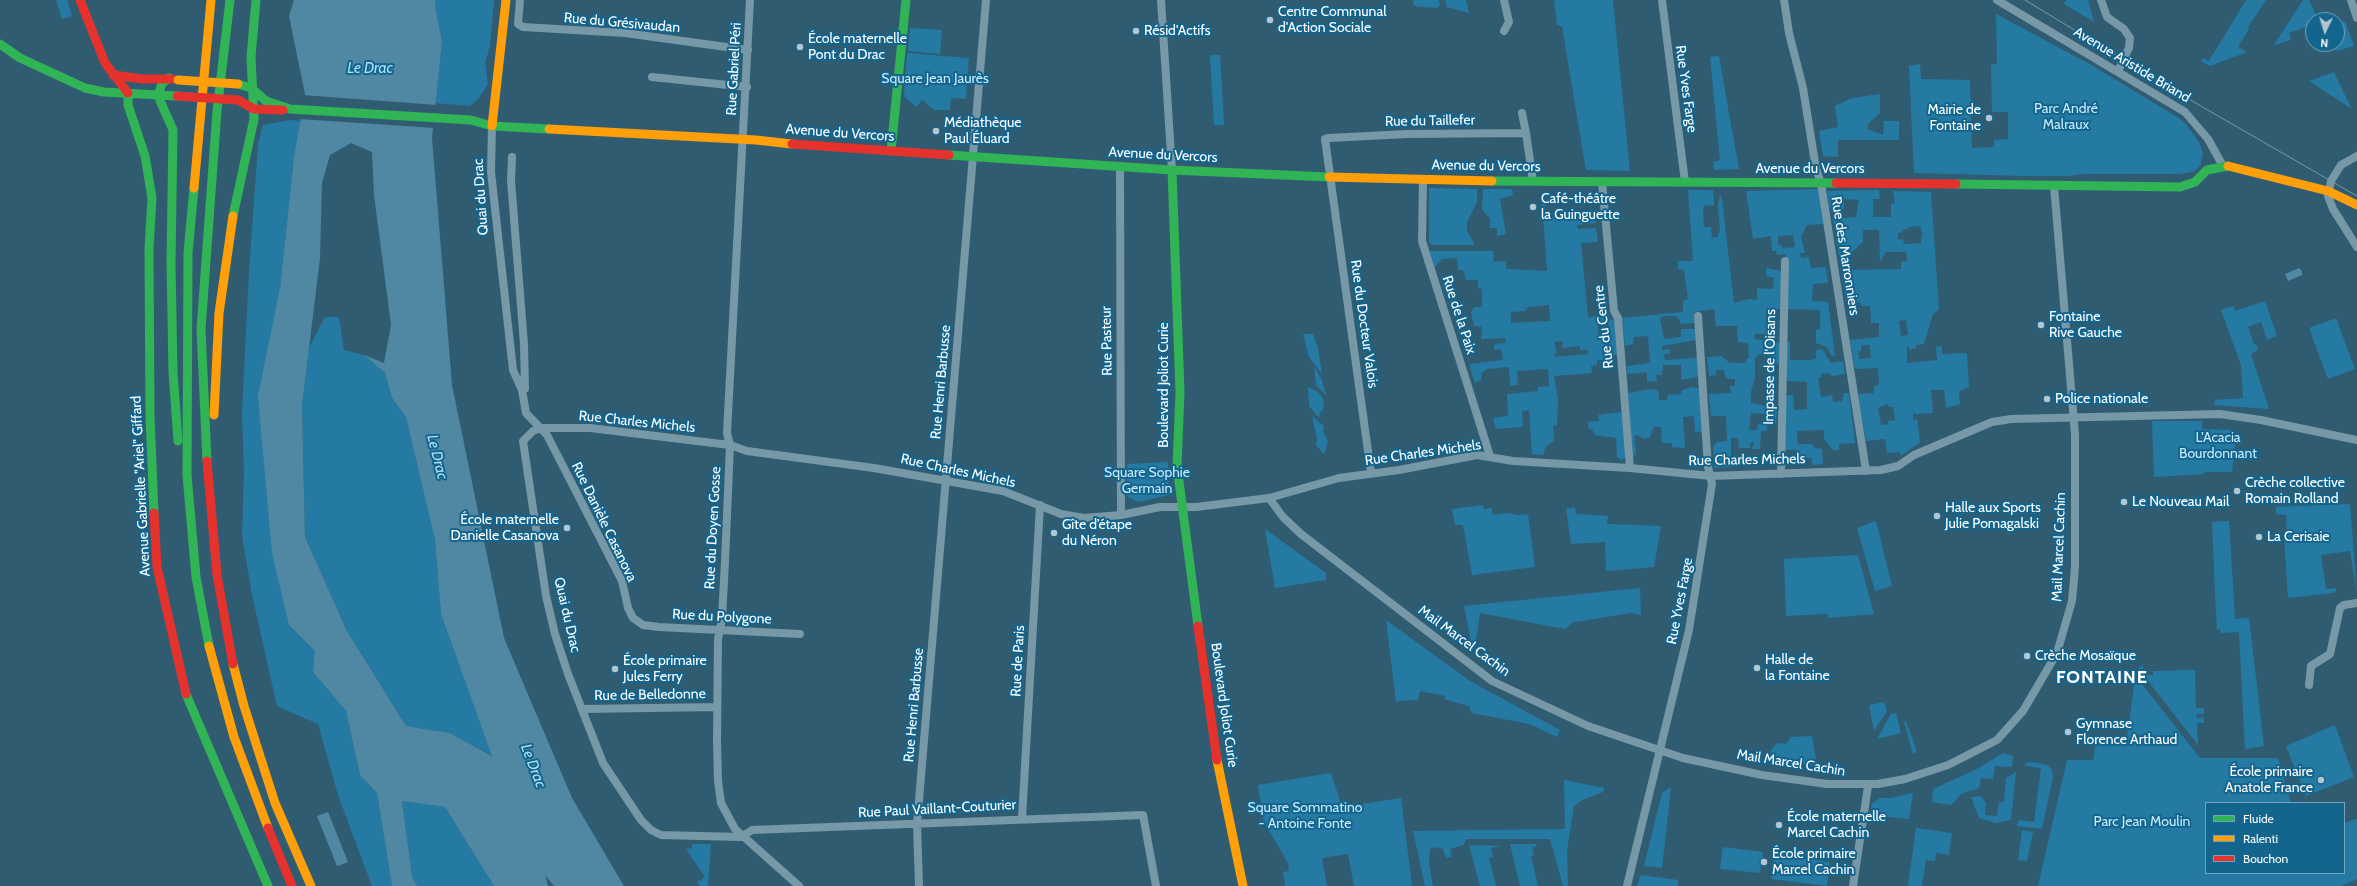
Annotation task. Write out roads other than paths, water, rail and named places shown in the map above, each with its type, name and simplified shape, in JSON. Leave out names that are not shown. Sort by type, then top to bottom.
[{"type":"main road","points":[[80,0],[111,72],[128,93]]},
{"type":"main road","points":[[211,0],[188,253],[187,475],[196,577],[212,662],[234,737],[266,828],[292,886]]},
{"type":"main road","points":[[230,0],[217,111],[202,302],[206,470],[217,575],[236,675],[268,783],[311,886]]},
{"type":"main road","points":[[206,470],[214,424],[214,367],[219,313],[235,206],[254,109],[251,88],[251,57],[256,0]]},
{"type":"main road","name":"Quai du Drac","points":[[492,126],[506,0]]},
{"type":"main road","points":[[891,151],[906,0]]},
{"type":"main road","points":[[0,44],[20,58],[77,86],[95,90],[158,96],[238,100],[254,109],[276,111],[290,109]]},
{"type":"main road","points":[[111,72],[142,79],[174,79],[238,84],[251,88],[266,101],[290,109]]},
{"type":"main road","points":[[128,93],[142,79]]},
{"type":"main road","points":[[174,79],[162,83],[158,96],[173,130],[171,263],[174,372],[178,442],[187,475]]},
{"type":"main road","points":[[238,100],[246,95],[251,88]]},
{"type":"main road","name":"Avenue Gabrielle \"Ariel\" Giffard","points":[[128,93],[128,105],[145,156],[152,198],[149,249],[150,410],[157,567],[184,688],[235,812],[268,886]]},
{"type":"main road","name":"Avenue du Vercors","points":[[290,109],[471,120],[492,126],[744,140],[1172,170],[1329,178],[2180,187],[2195,182],[2207,170],[2223,166]]},
{"type":"main road","points":[[2223,166],[2242,168],[2328,191],[2357,205]]},
{"type":"main road","name":"Boulevard Joliot Curie","points":[[1172,170],[1180,400],[1177,466],[1181,507],[1216,753],[1243,886]]},
{"type":"street","name":"Rue du Grésivaudan","points":[[520,0],[518,24],[522,27],[625,33],[748,50]]},
{"type":"street","name":"Rue Gabriel Péri","points":[[744,140],[750,0]]},
{"type":"street","name":"Rue Henri Barbusse","points":[[919,886],[917,824],[986,0]]},
{"type":"street","name":"Boulevard Joliot Curie","points":[[1161,0],[1172,170]]},
{"type":"street","points":[[1504,0],[1508,22],[1504,31]]},
{"type":"street","name":"Rue Yves Farge","points":[[1662,0],[1685,182]]},
{"type":"street","name":"Rue des Marronniers","points":[[1784,0],[1789,33],[1803,88],[1816,169],[1821,183],[1866,471]]},
{"type":"street","name":"Avenue Aristide Briand","points":[[1997,0],[2185,112],[2208,139],[2223,166]]},
{"type":"street","points":[[2102,0],[2107,17],[2124,29],[2130,38],[2129,48],[2118,71]]},
{"type":"street","points":[[2351,0],[2357,18]]},
{"type":"street","points":[[652,77],[747,87]]},
{"type":"street","points":[[1522,113],[1533,181]]},
{"type":"street","name":"Quai du Drac","points":[[492,126],[491,172],[513,370],[522,390],[526,413],[541,428],[533,431],[523,441],[555,634],[603,763],[641,820],[651,830],[661,835]]},
{"type":"street","name":"Rue du Taillefer","points":[[1329,178],[1325,140],[1329,138],[1407,134],[1526,133]]},
{"type":"street","name":"Rue du Doyen Gosse","points":[[744,140],[727,433],[730,445],[717,707],[718,774],[721,803],[735,829],[741,837],[800,886]]},
{"type":"street","points":[[2357,156],[2341,165],[2328,191],[2328,200],[2357,247]]},
{"type":"street","name":"Quai du Drac","points":[[512,158],[511,181],[524,344],[525,389],[522,390]]},
{"type":"street","name":"Rue Pasteur","points":[[1120,166],[1121,515]]},
{"type":"street","name":"Rue du Docteur Valois","points":[[1329,178],[1371,473]]},
{"type":"street","name":"Rue de la Paix","points":[[1423,179],[1422,241],[1490,456]]},
{"type":"street","name":"Rue du Centre","points":[[1602,182],[1614,311],[1618,318],[1630,468]]},
{"type":"street","name":"Mail Marcel Cachin","points":[[1269,498],[1283,517],[1301,534],[1492,681],[1573,720],[1659,751],[1762,774],[1827,784],[1868,786],[1930,772],[1992,744],[2023,711],[2042,680],[2061,643],[2073,595],[2075,512],[2073,418],[2054,186]]},
{"type":"street","name":"Impasse de l'Oisans","points":[[1782,474],[1785,261]]},
{"type":"street","name":"Rue Yves Farge","points":[[1627,886],[1696,590],[1711,476],[1708,467],[1698,316]]},
{"type":"street","name":"Rue Charles Michels","points":[[541,428],[590,428],[730,445],[747,450],[946,480],[1003,491],[1073,518],[1121,515],[1160,507],[1181,507],[1269,498],[1339,478],[1477,455],[1561,465],[1630,468],[1711,476],[1866,471],[1898,466],[1914,455],[1992,422],[2011,419],[2220,414],[2261,420],[2357,440]]},
{"type":"street","name":"Rue Danièle Casanova","points":[[541,428],[547,435],[622,581],[628,608],[633,618],[644,625]]},
{"type":"street","name":"Rue de Paris","points":[[1022,818],[1040,505]]},
{"type":"street","points":[[2308,685],[2311,666],[2330,654],[2340,608],[2357,603]]},
{"type":"street","name":"Rue du Polygone","points":[[644,625],[800,634]]},
{"type":"street","name":"Rue de Belledonne","points":[[582,709],[717,707]]},
{"type":"street","points":[[1853,886],[1868,786]]},
{"type":"street","name":"Rue Paul Vaillant-Couturier","points":[[661,835],[741,837],[752,830],[917,824],[1022,818],[1143,815],[1156,886]]},
{"type":"water","name":"Le Drac","points":[[294,0],[435,0],[442,41],[432,138],[452,385],[504,638],[572,798],[624,886],[554,886],[545,875],[548,886],[494,886],[445,807],[402,801],[412,876],[417,886],[392,886],[377,793],[360,775],[346,711],[313,672],[315,651],[289,625],[272,553],[258,396],[280,288],[294,157],[305,94],[289,16]],"holes":[[[351,143],[372,152],[374,195],[391,325],[384,363],[364,355],[385,373],[392,398],[406,417],[435,540],[441,614],[492,756],[450,733],[406,726],[347,631],[305,537],[302,405],[320,258],[322,183],[330,155]]]},
{"type":"water","points":[[2299,268],[2302,271],[2302,275],[2288,281],[2285,274]]},
{"type":"water","points":[[328,812],[348,862],[337,866],[317,816]]},
{"type":"tram line","points":[[2025,0],[2180,94],[2357,196]]},
{"type":"place","name":"Centre Communal d'Action Sociale","points":[[1270,20]]},
{"type":"place","name":"Résid'Actifs","points":[[1136,31]]},
{"type":"place","name":"École maternelle Pont du Drac","points":[[800,47]]},
{"type":"place","name":"Mairie de Fontaine","points":[[1989,118]]},
{"type":"place","name":"Médiathèque Paul Éluard","points":[[936,131]]},
{"type":"place","name":"Café-théâtre la Guinguette","points":[[1533,207]]},
{"type":"place","name":"Fontaine Rive Gauche","points":[[2041,325]]},
{"type":"place","name":"Police nationale","points":[[2047,399]]},
{"type":"place","name":"Crèche collective Romain Rolland","points":[[2237,491]]},
{"type":"place","name":"Le Nouveau Mail","points":[[2124,502]]},
{"type":"place","name":"Halle aux Sports Julie Pomagalski","points":[[1937,516]]},
{"type":"place","name":"École maternelle Danielle Casanova","points":[[567,528]]},
{"type":"place","name":"Gîte d’étape du Néron","points":[[1054,533]]},
{"type":"place","name":"La Cerisaie","points":[[2259,537]]},
{"type":"place","name":"Crèche Mosaïque","points":[[2027,656]]},
{"type":"place","name":"Halle de la Fontaine","points":[[1757,668]]},
{"type":"place","name":"École primaire Jules Ferry","points":[[615,669]]},
{"type":"place","name":"Gymnase Florence Arthaud","points":[[2068,732]]},
{"type":"place","name":"École primaire Anatole France","points":[[2321,780]]},
{"type":"place","name":"École maternelle Marcel Cachin","points":[[1779,825]]},
{"type":"place","name":"École primaire Marcel Cachin","points":[[1764,862]]},
{"type":"district","name":"FONTAINE","points":[[2102,678]]},
{"type":"park label","name":"Square Jean Jaurès","points":[[935,79]]},
{"type":"park label","name":"Parc André Malraux","points":[[2066,118]]},
{"type":"park label","name":"L'Acacia Bourdonnant","points":[[2218,446]]},
{"type":"park label","name":"Square Sophie Germain","points":[[1147,482]]},
{"type":"park label","name":"Square Sommatino - Antoine Fonte","points":[[1305,816]]},
{"type":"park label","name":"Parc Jean Moulin","points":[[2142,822]]}]
